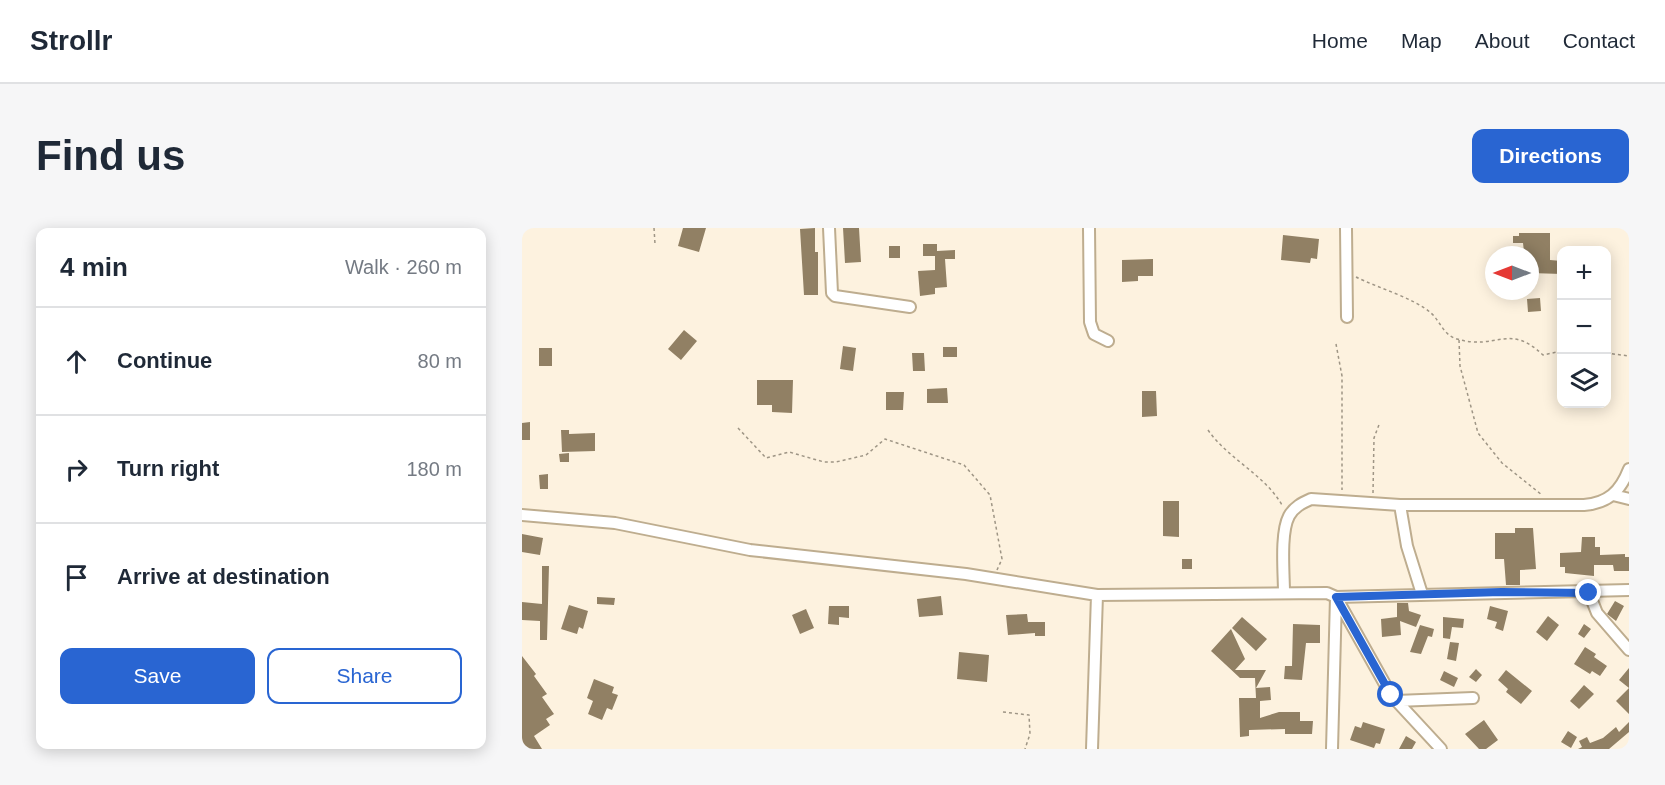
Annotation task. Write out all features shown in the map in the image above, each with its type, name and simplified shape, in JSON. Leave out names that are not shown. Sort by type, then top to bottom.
[{"type":"street","points":[[829,228],[831,293],[835,296],[909,307]]},
{"type":"street","points":[[1089,228],[1090,322],[1094,334],[1108,341]]},
{"type":"street","points":[[1346,228],[1347,317]]},
{"type":"street","points":[[1284,593],[1285,534],[1288,517],[1298,505],[1311,499],[1400,505],[1596,504],[1605,502],[1612,495],[1624,482],[1629,469]]},
{"type":"street","points":[[1612,495],[1629,499]]},
{"type":"street","points":[[1400,505],[1407,546],[1422,594]]},
{"type":"street","points":[[522,515],[615,523],[750,550],[993,579],[1097,595],[1319,593],[1336,597],[1501,592],[1589,593],[1629,590]]},
{"type":"street","points":[[1589,593],[1597,613],[1629,650]]},
{"type":"street","points":[[1092,749],[1097,595]]},
{"type":"street","points":[[1336,597],[1396,701],[1441,749]]},
{"type":"street","points":[[1332,749],[1336,597]]},
{"type":"street","points":[[1396,701],[1473,698]]},
{"type":"path","points":[[654,228],[655,244]]},
{"type":"path","points":[[1346,273],[1411,300],[1430,312],[1443,330],[1459,339],[1484,342],[1515,338],[1528,341],[1543,355],[1557,352]]},
{"type":"path","points":[[1459,339],[1460,366],[1478,433],[1502,463],[1555,505]]},
{"type":"path","points":[[1336,344],[1342,376],[1342,500]]},
{"type":"path","points":[[1611,354],[1629,356]]},
{"type":"path","points":[[1373,503],[1374,438],[1380,422]]},
{"type":"path","points":[[738,428],[766,458],[789,452],[824,462],[836,462],[866,455],[885,439],[964,465],[990,495],[1002,559],[993,579]]},
{"type":"path","points":[[1208,430],[1250,471],[1271,487],[1288,517]]},
{"type":"path","points":[[1003,712],[1029,715],[1030,734],[1024,749]]},
{"type":"building","points":[[683,228],[706,228],[699,252],[678,246]]},
{"type":"building","points":[[815,228],[815,252],[818,252],[818,295],[804,295],[800,229]]},
{"type":"building","points":[[843,228],[859,228],[861,262],[845,263]]},
{"type":"building","points":[[1519,233],[1550,233],[1550,260],[1557,261],[1557,274],[1539,273],[1539,246],[1513,243],[1513,236],[1519,236]]},
{"type":"building","points":[[1283,235],[1319,239],[1317,259],[1311,258],[1310,263],[1281,260]]},
{"type":"building","points":[[923,244],[937,244],[937,251],[955,250],[955,259],[945,259],[947,287],[935,288],[935,294],[920,296],[918,271],[935,270],[935,256],[923,256]]},
{"type":"building","points":[[889,246],[900,246],[900,258],[889,258]]},
{"type":"building","points":[[1153,259],[1153,276],[1138,276],[1138,281],[1122,282],[1122,260]]},
{"type":"building","points":[[1539,298],[1541,311],[1528,312],[1527,300],[1539,300]]},
{"type":"building","points":[[684,330],[697,341],[681,360],[668,349]]},
{"type":"building","points":[[843,346],[856,348],[853,371],[840,369]]},
{"type":"building","points":[[943,347],[957,347],[957,357],[943,357]]},
{"type":"building","points":[[539,348],[552,348],[552,366],[539,366]]},
{"type":"building","points":[[912,353],[924,353],[925,371],[913,371]]},
{"type":"building","points":[[757,380],[793,380],[792,413],[772,412],[772,405],[757,405]]},
{"type":"building","points":[[947,388],[948,403],[927,403],[927,389]]},
{"type":"building","points":[[1142,391],[1156,391],[1157,416],[1142,417]]},
{"type":"building","points":[[886,392],[904,392],[903,410],[886,410]]},
{"type":"building","points":[[530,422],[530,440],[522,440],[522,423]]},
{"type":"building","points":[[561,430],[569,430],[569,434],[595,433],[595,451],[562,452]]},
{"type":"building","points":[[569,453],[569,462],[560,462],[559,454]]},
{"type":"building","points":[[548,474],[548,489],[540,489],[539,475]]},
{"type":"building","points":[[1163,501],[1179,501],[1179,537],[1163,536]]},
{"type":"building","points":[[1515,528],[1533,528],[1536,569],[1520,570],[1520,585],[1506,585],[1504,559],[1495,559],[1495,533],[1515,533]]},
{"type":"building","points":[[522,534],[543,538],[540,555],[522,552]]},
{"type":"building","points":[[1582,537],[1595,537],[1595,547],[1600,547],[1600,555],[1625,554],[1625,557],[1629,557],[1629,571],[1614,571],[1613,565],[1594,565],[1594,576],[1565,573],[1565,567],[1560,567],[1560,553],[1581,552]]},
{"type":"building","points":[[1182,559],[1192,559],[1192,569],[1182,569]]},
{"type":"building","points":[[542,566],[549,566],[547,640],[540,640],[540,621],[522,620],[522,602],[542,604]]},
{"type":"building","points":[[941,596],[943,615],[919,617],[917,599]]},
{"type":"building","points":[[597,597],[615,598],[614,605],[597,604]]},
{"type":"building","points":[[1615,601],[1624,606],[1616,621],[1607,614]]},
{"type":"building","points":[[1397,603],[1408,603],[1409,611],[1421,615],[1416,627],[1400,621],[1401,635],[1382,637],[1381,619],[1397,617]]},
{"type":"building","points":[[569,605],[588,611],[583,629],[579,627],[577,634],[561,629]]},
{"type":"building","points":[[829,606],[849,606],[849,618],[839,617],[839,625],[828,624]]},
{"type":"building","points":[[1490,606],[1508,611],[1503,631],[1495,628],[1497,622],[1487,619]]},
{"type":"building","points":[[806,609],[814,628],[800,634],[792,615]]},
{"type":"building","points":[[1027,614],[1028,622],[1045,622],[1045,636],[1035,636],[1035,633],[1008,635],[1006,615]]},
{"type":"building","points":[[1548,616],[1559,625],[1547,641],[1536,632]]},
{"type":"building","points":[[1242,617],[1267,639],[1256,651],[1232,628]]},
{"type":"building","points":[[1443,617],[1464,619],[1463,628],[1452,627],[1450,639],[1443,638]]},
{"type":"building","points":[[1293,624],[1320,625],[1320,643],[1306,643],[1302,680],[1284,679],[1285,666],[1292,666]]},
{"type":"building","points":[[1584,624],[1591,629],[1584,638],[1578,634]]},
{"type":"building","points":[[1420,625],[1434,629],[1432,637],[1428,636],[1421,654],[1410,652]]},
{"type":"building","points":[[1231,629],[1245,659],[1235,670],[1266,670],[1256,688],[1270,687],[1271,700],[1260,701],[1260,718],[1279,712],[1300,712],[1300,721],[1313,721],[1312,734],[1285,734],[1285,729],[1249,730],[1249,736],[1240,737],[1239,698],[1256,698],[1255,678],[1240,678],[1211,651]]},
{"type":"building","points":[[1450,642],[1459,643],[1456,661],[1447,659]]},
{"type":"building","points":[[1585,647],[1596,654],[1594,657],[1607,666],[1600,676],[1592,671],[1590,674],[1574,664]]},
{"type":"building","points":[[959,652],[989,655],[987,682],[957,679]]},
{"type":"building","points":[[522,656],[536,674],[534,676],[547,694],[542,697],[554,714],[546,719],[550,725],[534,736],[542,749],[522,749]]},
{"type":"building","points":[[1629,668],[1629,688],[1619,680]]},
{"type":"building","points":[[1476,669],[1482,675],[1476,682],[1469,677]]},
{"type":"building","points":[[1506,670],[1532,691],[1521,704],[1506,692],[1508,689],[1498,680]]},
{"type":"building","points":[[1444,671],[1458,678],[1454,687],[1440,680]]},
{"type":"building","points":[[594,679],[614,687],[612,693],[618,695],[612,710],[607,708],[602,720],[588,714],[593,701],[587,698]]},
{"type":"building","points":[[1584,685],[1594,694],[1579,709],[1570,701]]},
{"type":"building","points":[[1629,688],[1629,714],[1616,701]]},
{"type":"building","points":[[1484,720],[1498,740],[1486,749],[1479,749],[1465,734]]},
{"type":"building","points":[[1363,722],[1385,729],[1380,744],[1376,743],[1374,748],[1350,740],[1355,726],[1361,728]]},
{"type":"building","points":[[1629,722],[1629,732],[1609,749],[1578,749],[1582,747],[1579,741],[1587,737],[1590,743],[1603,738],[1616,727],[1619,732]]},
{"type":"building","points":[[1568,731],[1577,737],[1571,748],[1561,742]]},
{"type":"building","points":[[1406,736],[1416,742],[1412,749],[1399,749]]},
{"type":"route","points":[[1391,695],[1336,597],[1501,592],[1589,593]]}]
